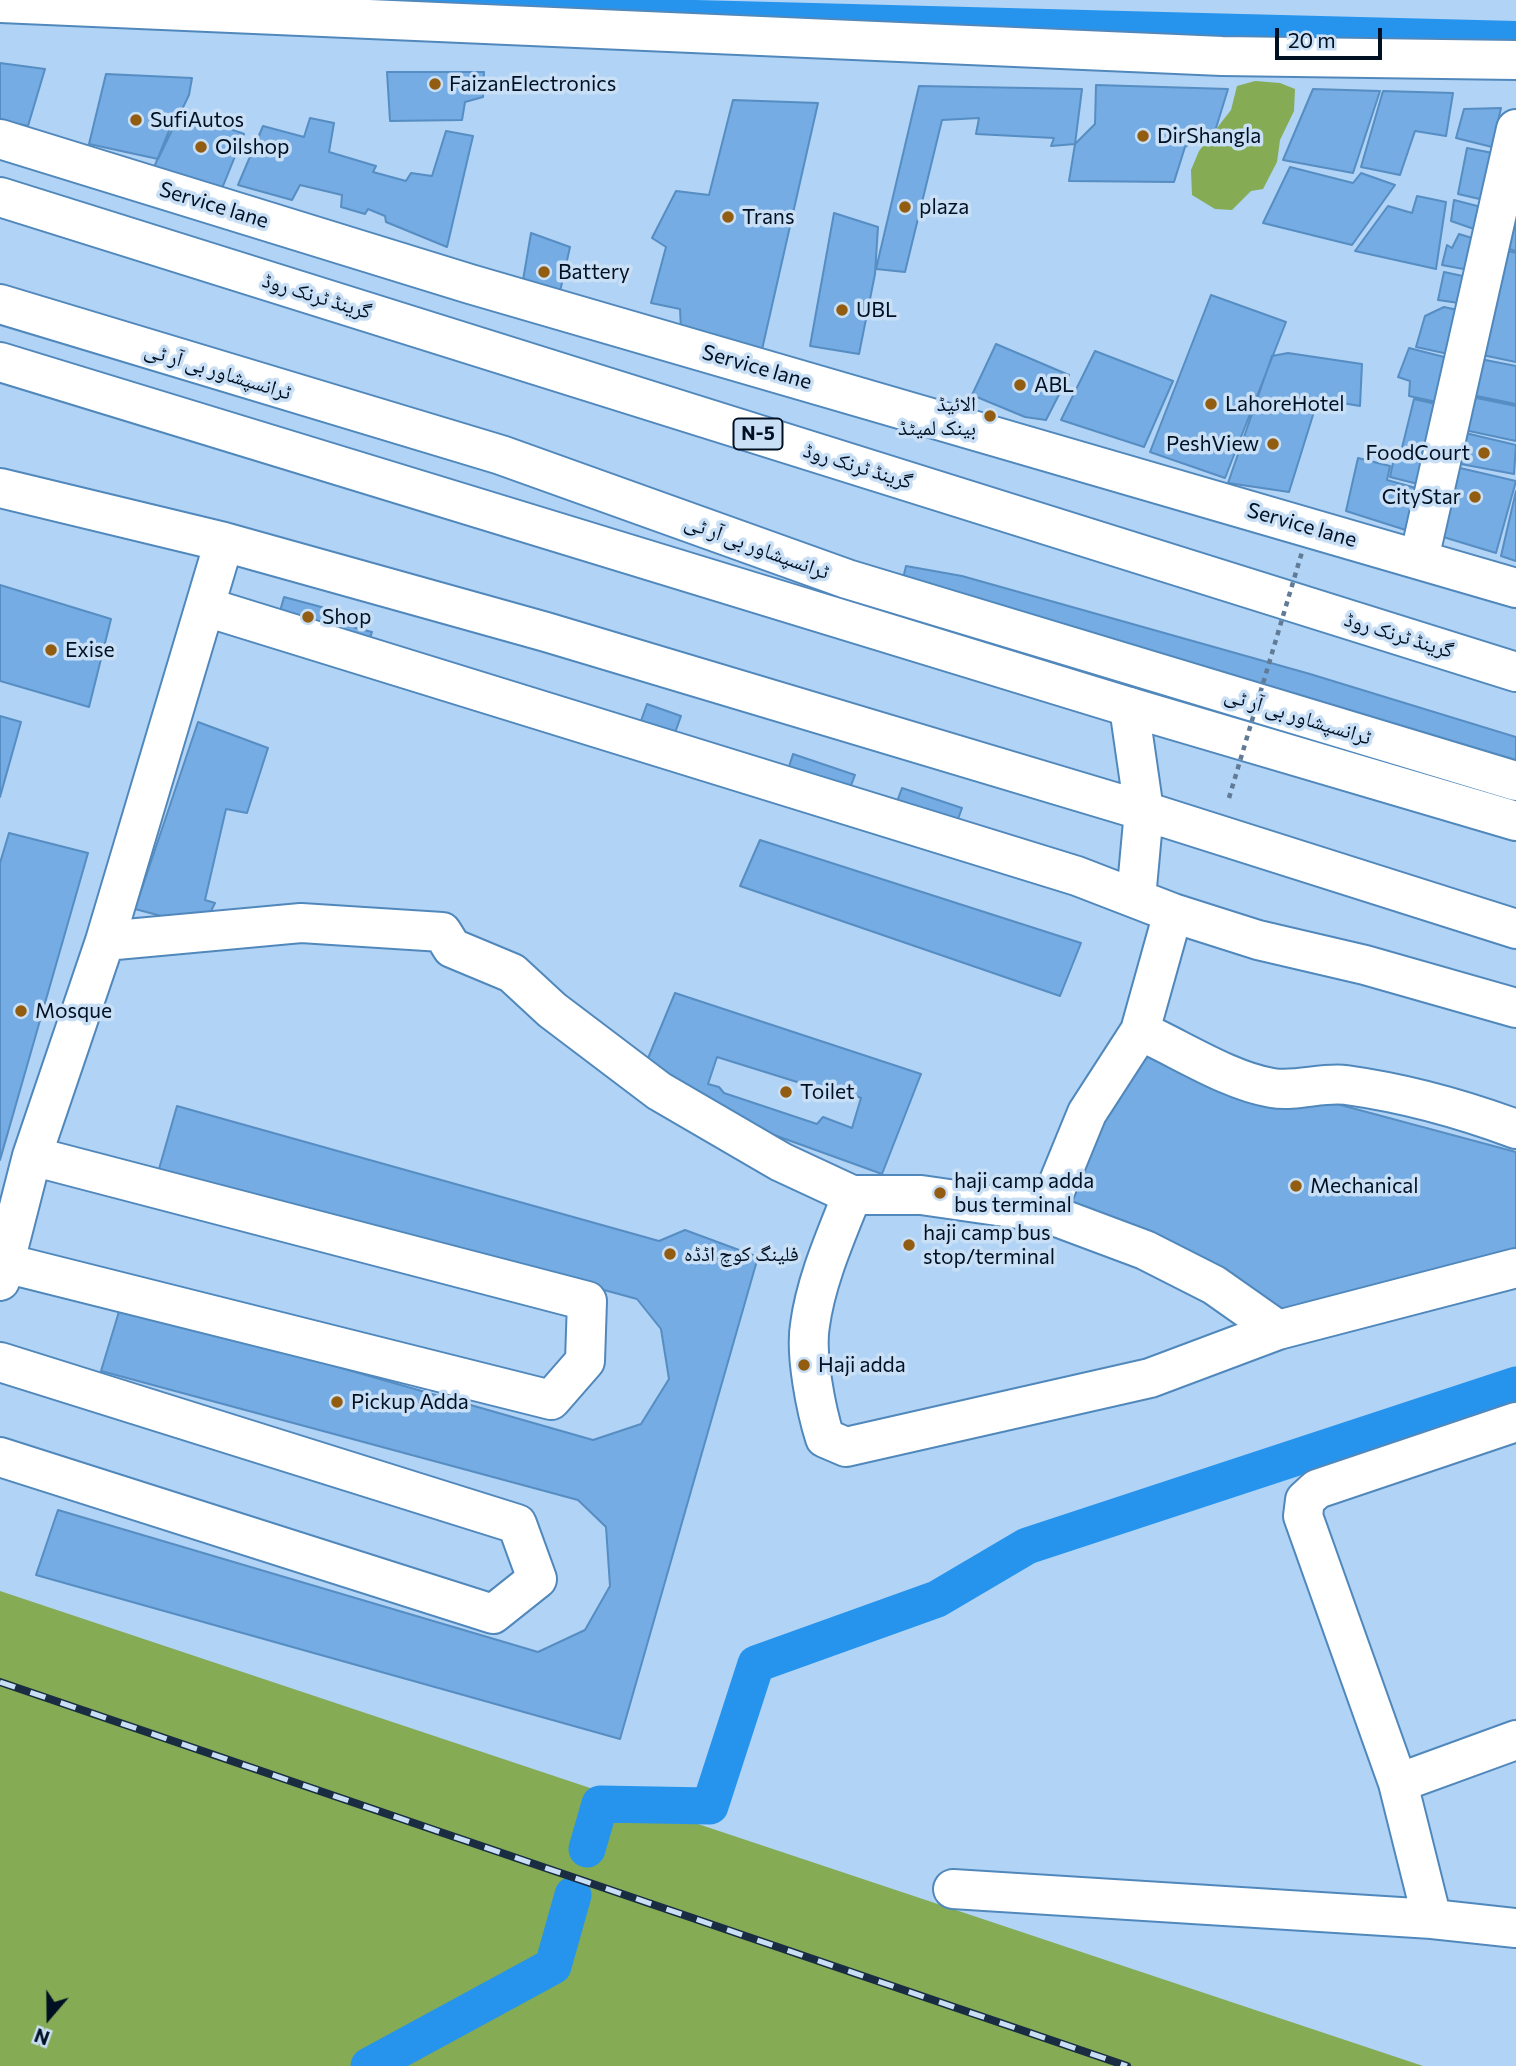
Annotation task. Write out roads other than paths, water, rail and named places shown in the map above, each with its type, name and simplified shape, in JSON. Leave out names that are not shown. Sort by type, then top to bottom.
[{"type":"main road","points":[[0,4],[1222,56],[1516,60]]},
{"type":"main road","points":[[1419,559],[1516,129]]},
{"type":"main road","name":"Service lane","points":[[0,139],[470,284],[1516,588]]},
{"type":"main road","name":"گرینڈ ٹرنک روڈ","points":[[0,197],[1516,672]]},
{"type":"main road","name":"ٹرانسپشاور بی آر ٹی","points":[[0,304],[501,455],[847,579],[1516,781]]},
{"type":"main road","points":[[0,362],[1129,707],[1516,821]]},
{"type":"main road","points":[[0,488],[224,542],[559,636],[1144,811],[1516,929]]},
{"type":"main road","points":[[32,1156],[587,1301],[585,1361],[551,1400],[3,1272],[32,1156],[104,941],[224,542]]},
{"type":"main road","points":[[206,607],[1077,876],[1173,913],[1258,940],[1365,965],[1516,1008]]},
{"type":"main road","points":[[1129,707],[1144,811],[1136,898]]},
{"type":"main road","points":[[1046,1213],[1087,1113],[1140,1031],[1173,913]]},
{"type":"main road","points":[[104,941],[301,923],[442,932],[452,948],[512,973],[552,1010],[659,1091],[781,1162],[852,1195],[921,1195],[1046,1213],[1156,1256],[1214,1285],[1278,1330]]},
{"type":"main road","points":[[1140,1031],[1217,1069],[1270,1088],[1300,1089],[1343,1085],[1464,1110],[1516,1129]]},
{"type":"main road","points":[[852,1195],[827,1258],[809,1326],[816,1410],[825,1438],[846,1447],[1150,1378],[1278,1330],[1516,1268]]},
{"type":"main road","points":[[0,1362],[517,1524],[537,1579],[493,1614],[0,1457]]},
{"type":"main road","points":[[1432,1919],[1398,1783],[1303,1516],[1305,1500],[1317,1489],[1516,1422]]},
{"type":"main road","points":[[1398,1783],[1516,1740]]},
{"type":"main road","points":[[953,1889],[1432,1919],[1516,1928]]},
{"type":"water","points":[[390,0],[695,0],[1516,21],[1516,52],[394,32]]},
{"type":"waterway","points":[[587,1849],[600,1804],[710,1806],[756,1664],[937,1599],[1027,1546],[1516,1385]]},
{"type":"waterway","points":[[369,2066],[553,1966],[573,1895]]},
{"type":"railway","points":[[0,1682],[1127,2066]]},
{"type":"place","name":"FaizanElectronics","points":[[435,84]]},
{"type":"place","name":"SufiAutos","points":[[136,120]]},
{"type":"place","name":"DirShangla","points":[[1143,136]]},
{"type":"place","name":"Oilshop","points":[[201,147]]},
{"type":"place","name":"plaza","points":[[905,207]]},
{"type":"place","name":"Trans","points":[[728,217]]},
{"type":"place","name":"Battery","points":[[544,272]]},
{"type":"place","name":"UBL","points":[[842,310]]},
{"type":"place","name":"ABL","points":[[1020,385]]},
{"type":"place","name":"LahoreHotel","points":[[1211,404]]},
{"type":"place","name":"الائیڈ بینک لمیٹڈ","points":[[990,416]]},
{"type":"place","name":"PeshView","points":[[1273,444]]},
{"type":"place","name":"FoodCourt","points":[[1484,453]]},
{"type":"place","name":"CityStar","points":[[1475,497]]},
{"type":"place","name":"Shop","points":[[308,617]]},
{"type":"place","name":"Exise","points":[[51,650]]},
{"type":"place","name":"Mosque","points":[[21,1011]]},
{"type":"place","name":"Toilet","points":[[786,1092]]},
{"type":"place","name":"Mechanical","points":[[1296,1186]]},
{"type":"place","name":"haji camp adda bus terminal","points":[[940,1193]]},
{"type":"place","name":"haji camp bus stop/terminal","points":[[909,1245]]},
{"type":"place","name":"فلینگ کوچ اڈڈہ","points":[[670,1254]]},
{"type":"place","name":"Haji adda","points":[[804,1365]]},
{"type":"place","name":"Pickup Adda","points":[[337,1402]]}]
